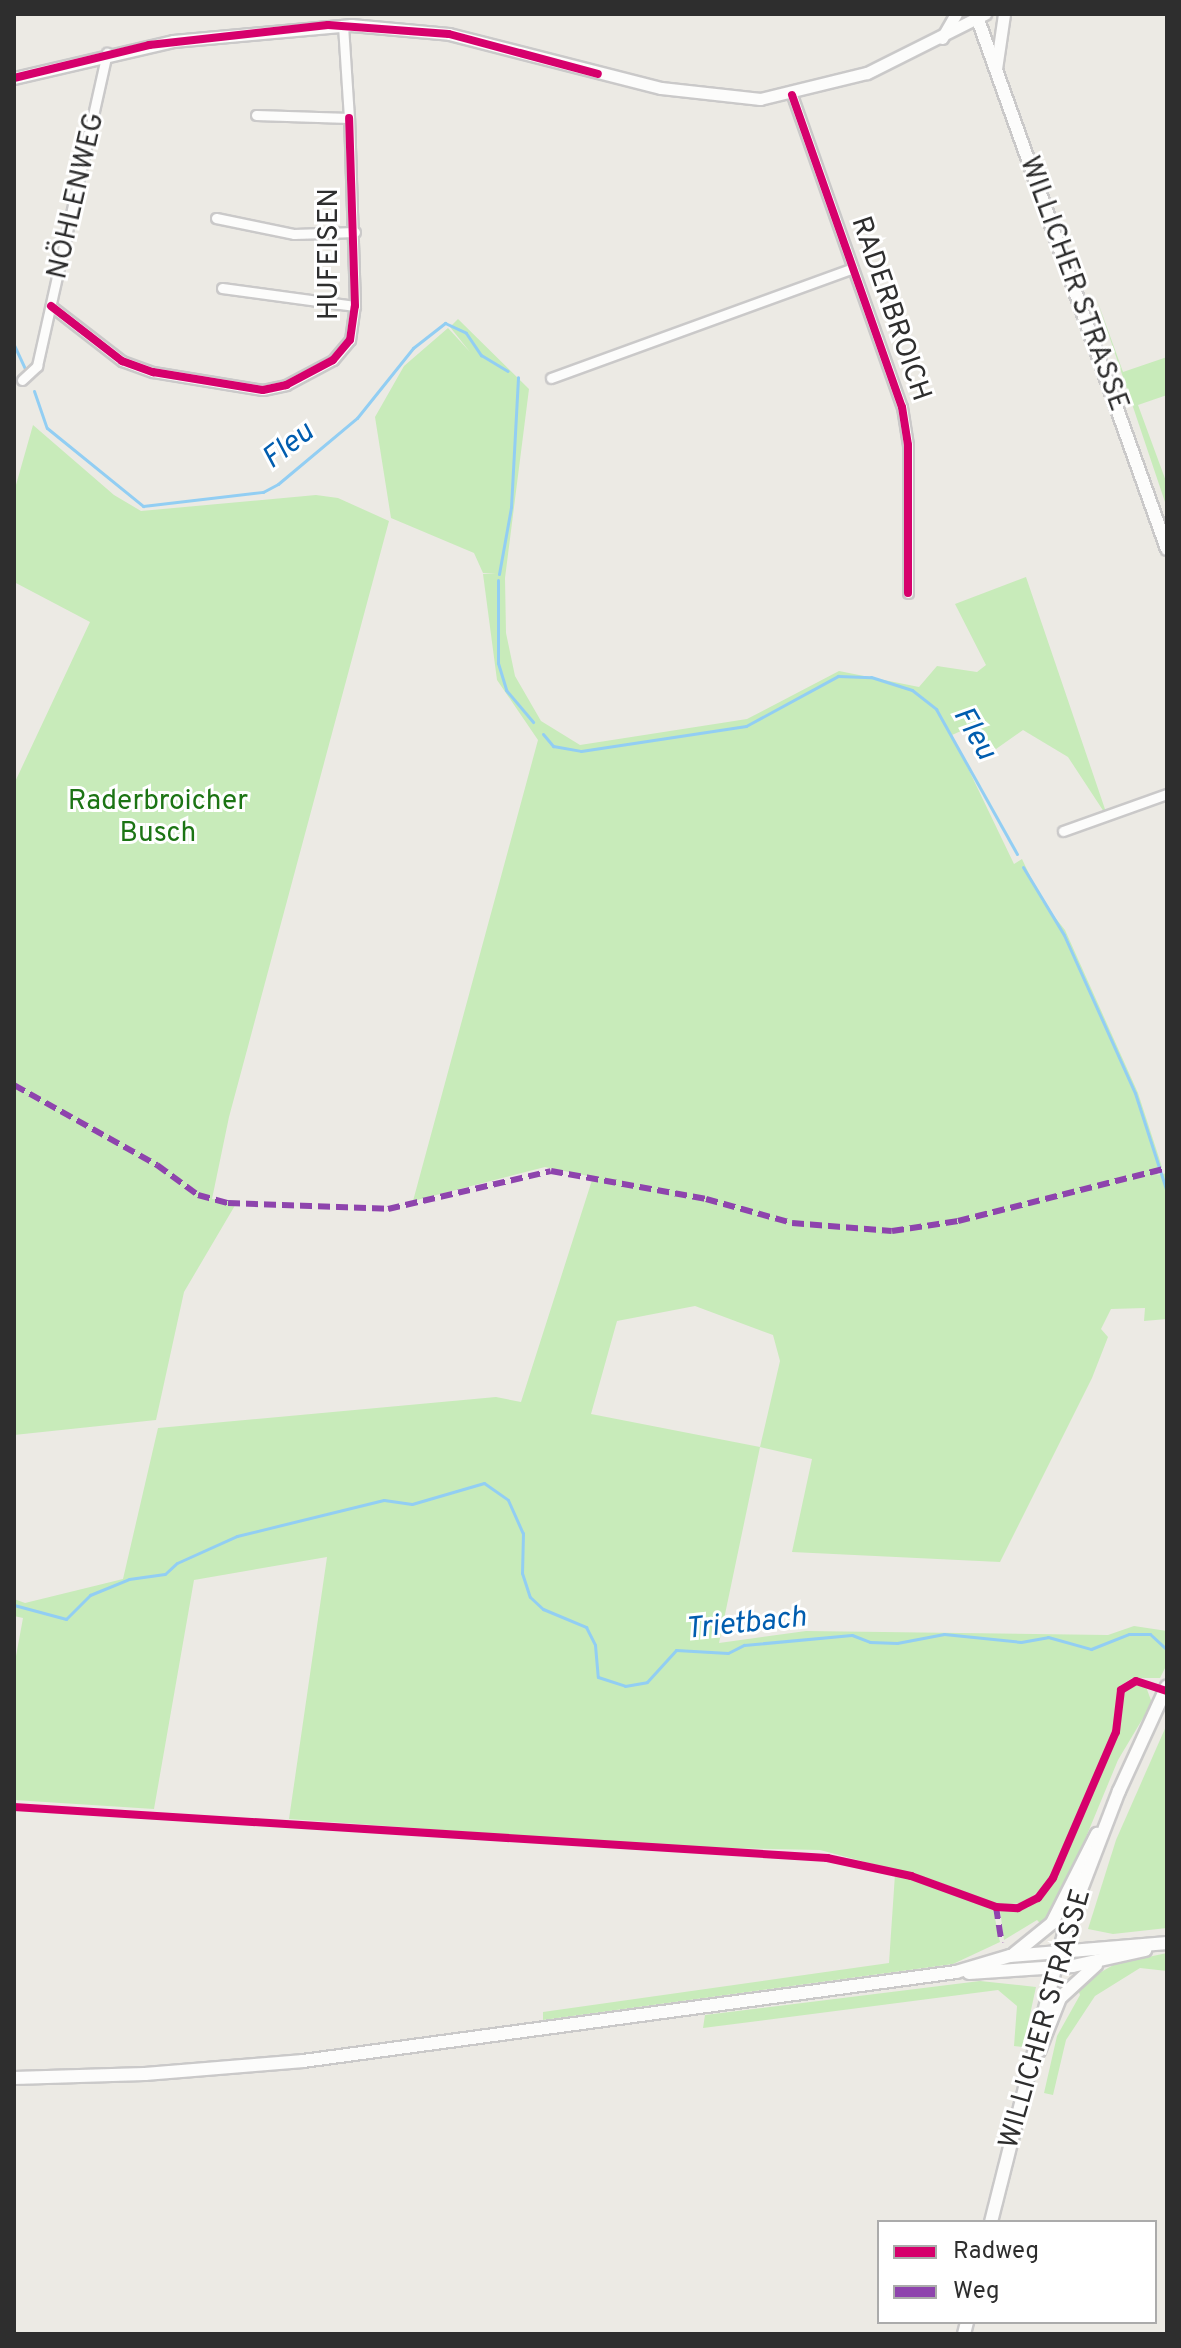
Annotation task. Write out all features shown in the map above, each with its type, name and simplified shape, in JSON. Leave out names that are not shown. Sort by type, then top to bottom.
[{"type":"main road","name":"WILLICHER STRASSE","points":[[980,16],[996,69],[1167,549]]},
{"type":"main road","name":"WILLICHER STRASSE","points":[[992,2220],[1059,1951],[1105,1825],[1167,1686]]},
{"type":"main road","points":[[1010,1956],[1052,1923],[1088,1844],[1105,1825]]},
{"type":"main road","points":[[956,1972],[1010,1956],[1167,1943]]},
{"type":"main road","points":[[14,2078],[145,2074],[303,2061],[956,1972],[1054,1967],[1101,1961],[1167,1943]]},
{"type":"main road","points":[[1025,2087],[1060,1998],[1101,1961]]},
{"type":"street","points":[[941,39],[956,14]]},
{"type":"street","points":[[996,69],[1004,14]]},
{"type":"street","points":[[14,78],[107,53],[211,36],[343,25],[478,40],[612,77],[710,97],[792,95],[878,69],[941,39],[980,16]]},
{"type":"street","name":"HUFEISEN","points":[[51,306],[135,367],[263,390],[286,385],[342,353],[352,336],[355,306],[355,232],[343,25]]},
{"type":"street","name":"NÖHLENWEG","points":[[22,380],[37,366],[107,53]]},
{"type":"street","name":"RADERBROICH","points":[[792,95],[905,421],[908,593]]},
{"type":"street","points":[[256,115],[349,118]]},
{"type":"street","points":[[216,218],[294,234],[355,232]]},
{"type":"street","name":"RADERBROICH","points":[[551,378],[853,268]]},
{"type":"street","points":[[222,288],[313,304],[355,306]]},
{"type":"street","points":[[1063,831],[1167,794]]},
{"type":"green space","points":[[1096,297],[1123,372],[1167,357],[1167,395],[1138,405],[1167,484],[1167,508]]},
{"type":"green space","points":[[458,319],[529,389],[505,578],[506,633],[515,676],[541,721],[580,745],[747,719],[839,671],[919,687],[937,666],[977,672],[986,665],[955,604],[1026,577],[1108,818],[1068,757],[1023,730],[996,749],[972,726],[952,735],[1014,864],[1022,859],[1042,901],[1065,930],[1138,1093],[1162,1167],[1157,1175],[1167,1173],[1167,1319],[1144,1321],[1145,1308],[1111,1309],[1101,1329],[1108,1337],[1092,1378],[1000,1562],[792,1552],[812,1459],[760,1447],[719,1643],[806,1631],[1108,1635],[1134,1626],[1167,1631],[1167,1664],[1160,1678],[1132,1678],[1120,1686],[1111,1739],[1049,1881],[1026,1903],[999,1905],[933,1880],[820,1850],[680,1847],[289,1819],[327,1557],[194,1580],[154,1809],[14,1800],[14,1667],[23,1618],[14,1616],[14,1599],[25,1603],[123,1579],[158,1428],[496,1397],[521,1402],[593,1177],[545,1167],[413,1201],[538,740],[497,680],[483,574],[496,573],[483,573],[474,553],[391,518],[375,417],[404,366],[448,328],[470,352],[450,327]],"holes":[[[695,1306],[773,1335],[780,1361],[760,1447],[591,1414],[617,1321]]]},
{"type":"green space","name":"Raderbroicher Busch","points":[[33,425],[114,495],[141,511],[316,495],[338,498],[389,521],[229,1117],[212,1199],[237,1202],[184,1292],[156,1420],[14,1435],[14,784],[90,622],[14,582],[14,492]]},
{"type":"green space","points":[[1145,1684],[1152,1703],[1118,1760],[1062,1895],[1043,1926],[1037,1920],[1004,1940],[1000,1910],[1028,1908],[1054,1882],[1116,1737],[1123,1695],[1128,1687]]},
{"type":"green space","points":[[1167,1724],[1167,1928],[1113,1934],[1088,1929],[1116,1840]]},
{"type":"green space","points":[[895,1874],[993,1909],[1000,1942],[953,1964],[543,2020],[543,2012],[889,1963]]},
{"type":"green space","points":[[1167,1953],[1167,1971],[1140,1968],[1095,1996],[1066,2040],[1053,2095],[1044,2093],[1057,2036],[1080,1995],[1077,1986],[1115,1964]]},
{"type":"green space","points":[[980,1981],[1036,1987],[1023,2047],[1014,2046],[1017,2006],[998,1990],[703,2028],[705,2015]]},
{"type":"waterway","name":"Fleu","points":[[34,391],[47,428],[143,506],[263,492],[278,484],[357,418],[413,348],[445,323],[466,333],[481,355],[508,371]]},
{"type":"waterway","name":"Fleu","points":[[14,345],[25,369]]},
{"type":"waterway","name":"Fleu","points":[[499,574],[511,507],[518,377]]},
{"type":"waterway","name":"Fleu","points":[[498,580],[498,663],[506,690],[533,722]]},
{"type":"waterway","name":"Fleu","points":[[543,734],[553,746],[581,751],[746,726],[838,676],[871,677],[912,690],[936,709],[1017,854]]},
{"type":"waterway","name":"Fleu","points":[[1023,867],[1064,935],[1135,1093],[1167,1192]]},
{"type":"waterway","name":"Trietbach","points":[[14,1605],[66,1619],[90,1595],[129,1579],[165,1574],[177,1563],[237,1536],[384,1500],[412,1504],[484,1483],[508,1500],[523,1533],[522,1573],[530,1597],[543,1609],[586,1627],[595,1645],[598,1677],[625,1686],[647,1682],[676,1650],[728,1653],[744,1645],[852,1635],[870,1642],[897,1643],[944,1634],[1021,1642],[1048,1637],[1091,1649],[1129,1634],[1150,1634],[1167,1650]]},
{"type":"marked path","points":[[14,1085],[157,1165],[198,1195],[228,1203],[388,1209],[551,1171],[706,1199],[792,1223],[892,1231],[958,1221],[1167,1168]]},
{"type":"marked path","points":[[996,1907],[1002,1943]]},
{"type":"cycle path","points":[[14,78],[149,45],[328,25],[449,34],[598,74]]},
{"type":"cycle path","points":[[792,95],[902,407],[908,445],[908,593]]},
{"type":"cycle path","points":[[51,306],[122,361],[153,372],[263,390],[286,385],[333,360],[350,340],[355,306],[349,118]]},
{"type":"cycle path","points":[[14,1807],[827,1858],[911,1876],[996,1907],[1018,1908],[1038,1898],[1053,1878],[1116,1732],[1121,1690],[1136,1681],[1167,1691]]}]
